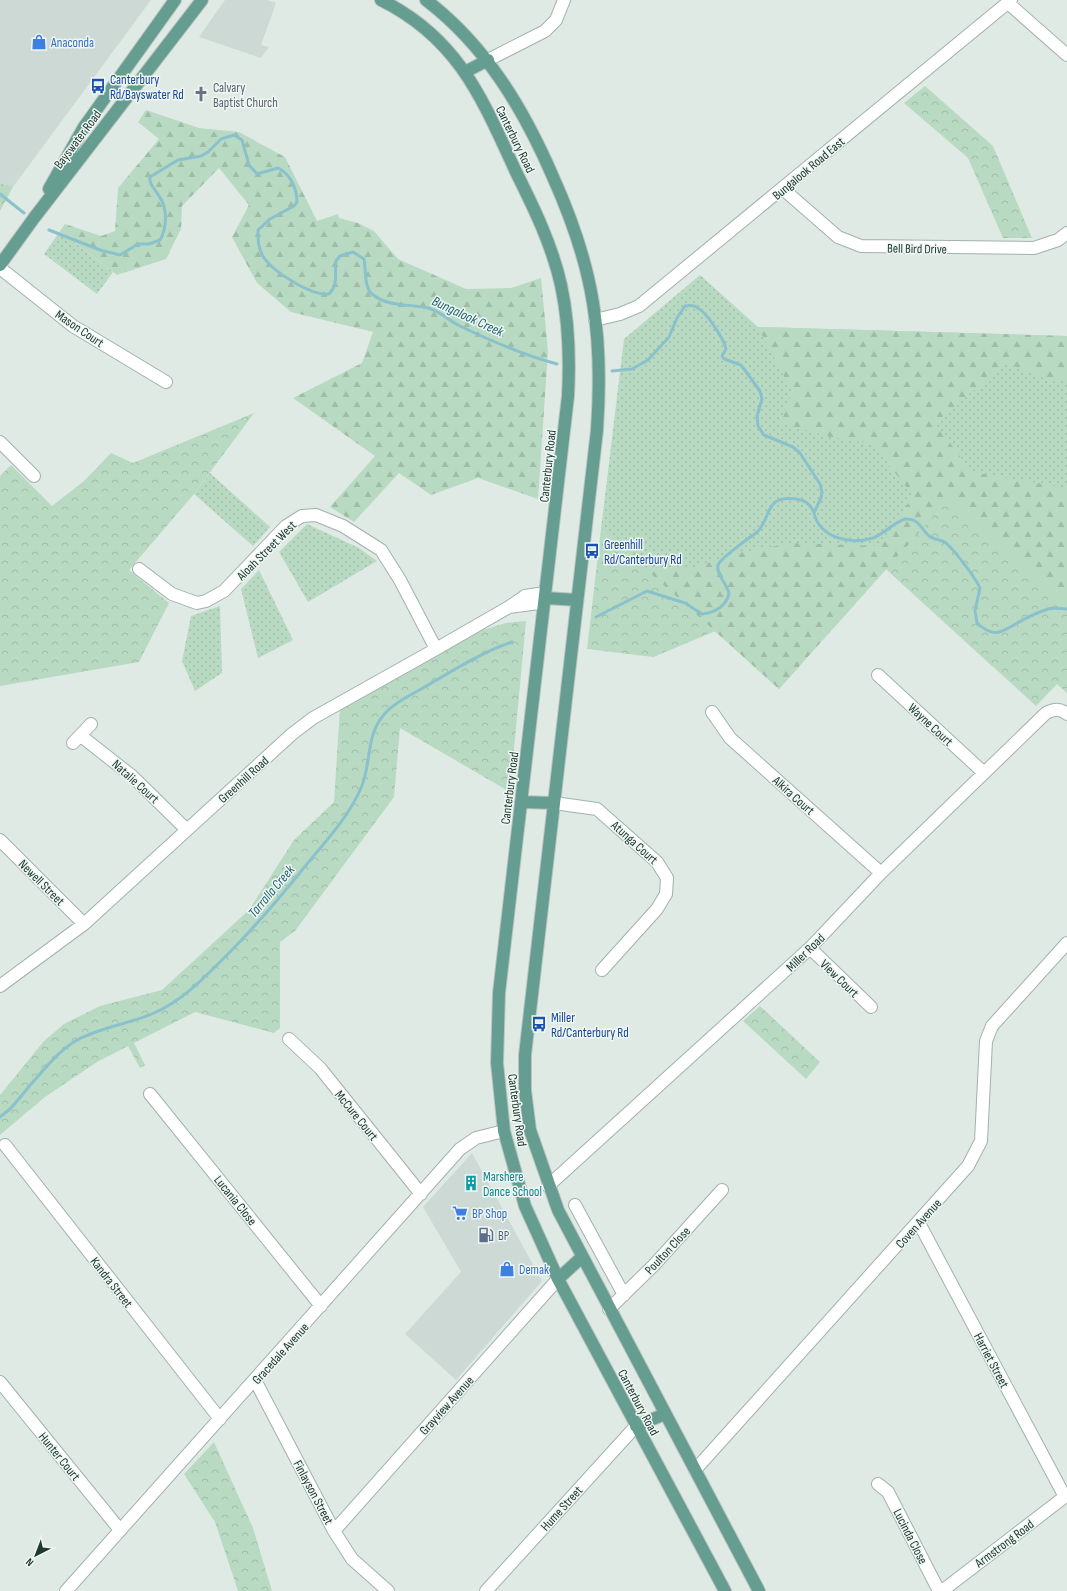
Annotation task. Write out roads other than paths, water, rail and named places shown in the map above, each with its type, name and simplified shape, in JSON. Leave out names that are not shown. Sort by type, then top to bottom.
[{"type":"main road","name":"Bayswater Road","points":[[0,266],[34,218],[202,0]]},
{"type":"main road","name":"Canterbury Road","points":[[381,0],[397,8],[426,28],[440,41],[465,72],[482,100],[544,234],[561,285],[566,312],[570,364],[568,396],[500,993],[497,1063],[504,1131],[525,1206],[558,1279],[725,1591]]},
{"type":"main road","name":"Canterbury Road","points":[[426,0],[464,33],[488,60],[515,100],[559,189],[583,259],[595,320],[599,368],[597,430],[525,1055],[525,1090],[530,1130],[548,1186],[558,1210],[695,1470],[755,1588]]},
{"type":"main road","name":"Bayswater Road","points":[[34,218],[80,132],[174,1]]},
{"type":"main road","points":[[465,72],[488,60]]},
{"type":"main road","points":[[80,132],[92,144]]},
{"type":"main road","points":[[546,598],[577,600]]},
{"type":"main road","points":[[521,802],[554,803]]},
{"type":"main road","points":[[558,1279],[582,1257]]},
{"type":"main road","points":[[636,1426],[665,1414]]},
{"type":"street","points":[[488,60],[546,31],[556,20],[564,0]]},
{"type":"street","points":[[1009,1],[1067,55]]},
{"type":"street","name":"Bungalook Road East","points":[[595,320],[620,314],[639,306],[783,189],[1009,1]]},
{"type":"street","name":"Bell Bird Drive","points":[[783,189],[838,238],[861,246],[1034,248],[1058,240],[1067,233]]},
{"type":"street","name":"Mason Court","points":[[0,266],[73,326],[166,382]]},
{"type":"street","points":[[0,442],[34,476]]},
{"type":"street","name":"Aloah Street West","points":[[139,569],[172,594],[197,603],[206,601],[224,591],[286,526],[302,516],[316,515],[350,530],[381,550],[400,580],[436,649]]},
{"type":"street","name":"Greenhill Road","points":[[0,986],[84,924],[292,734],[313,718],[509,607],[525,596],[538,594],[546,598]]},
{"type":"street","name":"Wayne Court","points":[[878,675],[983,772]]},
{"type":"street","name":"Miller Road","points":[[548,1186],[810,948],[881,873],[983,772],[1046,713],[1054,709],[1063,710],[1067,714]]},
{"type":"street","name":"Alkira Court","points":[[712,712],[730,738],[881,873]]},
{"type":"street","name":"Natalie Court","points":[[91,724],[77,740],[132,776],[187,830]]},
{"type":"street","name":"Atunga Court","points":[[554,803],[590,808],[603,813],[658,862],[667,878],[666,894],[657,909],[602,970]]},
{"type":"street","name":"Newell Street","points":[[0,840],[84,924]]},
{"type":"street","name":"Coven Avenue","points":[[695,1470],[919,1223],[968,1166],[982,1141],[986,1041],[992,1026],[1067,943]]},
{"type":"street","name":"View Court","points":[[810,948],[871,1007]]},
{"type":"street","name":"McCure Court","points":[[289,1040],[320,1068],[421,1194]]},
{"type":"street","name":"Lucania Close","points":[[150,1094],[321,1306]]},
{"type":"street","name":"Gracedale Avenue","points":[[66,1591],[468,1143],[476,1138],[504,1131]]},
{"type":"street","name":"Kandra Street","points":[[5,1145],[220,1419]]},
{"type":"street","name":"Poulton Close","points":[[610,1309],[654,1265],[722,1190]]},
{"type":"street","points":[[575,1205],[624,1295]]},
{"type":"street","name":"Harriet Street","points":[[919,1223],[1066,1496]]},
{"type":"street","name":"Grayview Avenue","points":[[334,1531],[558,1279]]},
{"type":"street","name":"Finlayson Street","points":[[255,1380],[334,1531],[352,1559],[388,1591]]},
{"type":"street","name":"Hunter Court","points":[[0,1382],[120,1530]]},
{"type":"street","name":"Hume Street","points":[[486,1591],[636,1426]]},
{"type":"street","name":"Lucinda Close","points":[[878,1484],[888,1492],[940,1591]]},
{"type":"street","name":"Armstrong Road","points":[[940,1591],[1066,1496]]},
{"type":"waterway","name":"Bungalook Creek","points":[[49,230],[100,250],[120,255],[138,244],[149,244],[160,240],[164,230],[166,218],[164,206],[151,185],[150,177],[178,160],[201,156],[208,152],[221,139],[234,135],[242,140],[249,165],[257,174],[278,168],[286,174],[292,182],[296,192],[297,202],[294,206],[270,219],[258,230],[259,244],[262,255],[269,264],[284,276],[303,287],[321,294],[329,294],[335,283],[336,261],[340,256],[353,252],[364,259],[369,291],[378,298],[392,303],[432,309],[456,324],[484,337],[520,352],[557,364]]},
{"type":"waterway","name":"Bungalook Creek","points":[[0,194],[24,213]]},
{"type":"waterway","name":"Bungalook Creek","points":[[612,371],[632,369],[648,360],[669,337],[677,318],[685,306],[696,307],[702,311],[715,327],[722,339],[726,349],[722,356],[724,359],[741,365],[760,391],[762,399],[757,416],[758,426],[764,435],[793,447],[800,453],[820,484],[822,492],[821,498],[814,513],[817,522],[829,534],[846,540],[864,540],[877,536],[896,523],[905,519],[913,520],[919,524],[929,536],[946,543],[974,577],[980,588],[975,611],[977,623],[988,631],[1003,631],[1030,616],[1048,609],[1067,609]]},
{"type":"waterway","points":[[596,617],[647,591],[685,603],[702,614],[711,612],[726,602],[729,593],[720,576],[718,565],[761,528],[773,504],[778,500],[785,498],[805,501],[814,513]]},
{"type":"waterway","name":"Tarralla Creek","points":[[0,1117],[10,1109],[51,1062],[77,1040],[105,1029],[144,1017],[165,1008],[204,978],[269,910],[344,818],[361,788],[373,733],[386,712],[401,701],[466,663],[489,651],[512,642]]},
{"type":"place","name":"Anaconda","points":[[39,42]]},
{"type":"place","name":"Canterbury Rd/Bayswater Rd","points":[[98,86]]},
{"type":"place","name":"Calvary Baptist Church","points":[[201,94]]},
{"type":"place","name":"Greenhill Rd/Canterbury Rd","points":[[592,551]]},
{"type":"place","name":"Miller Rd/Canterbury Rd","points":[[539,1024]]},
{"type":"place","name":"Marshere Dance School","points":[[471,1183]]},
{"type":"place","name":"BP Shop","points":[[460,1213]]},
{"type":"place","name":"BP","points":[[486,1235]]},
{"type":"place","name":"Demak","points":[[507,1269]]}]
